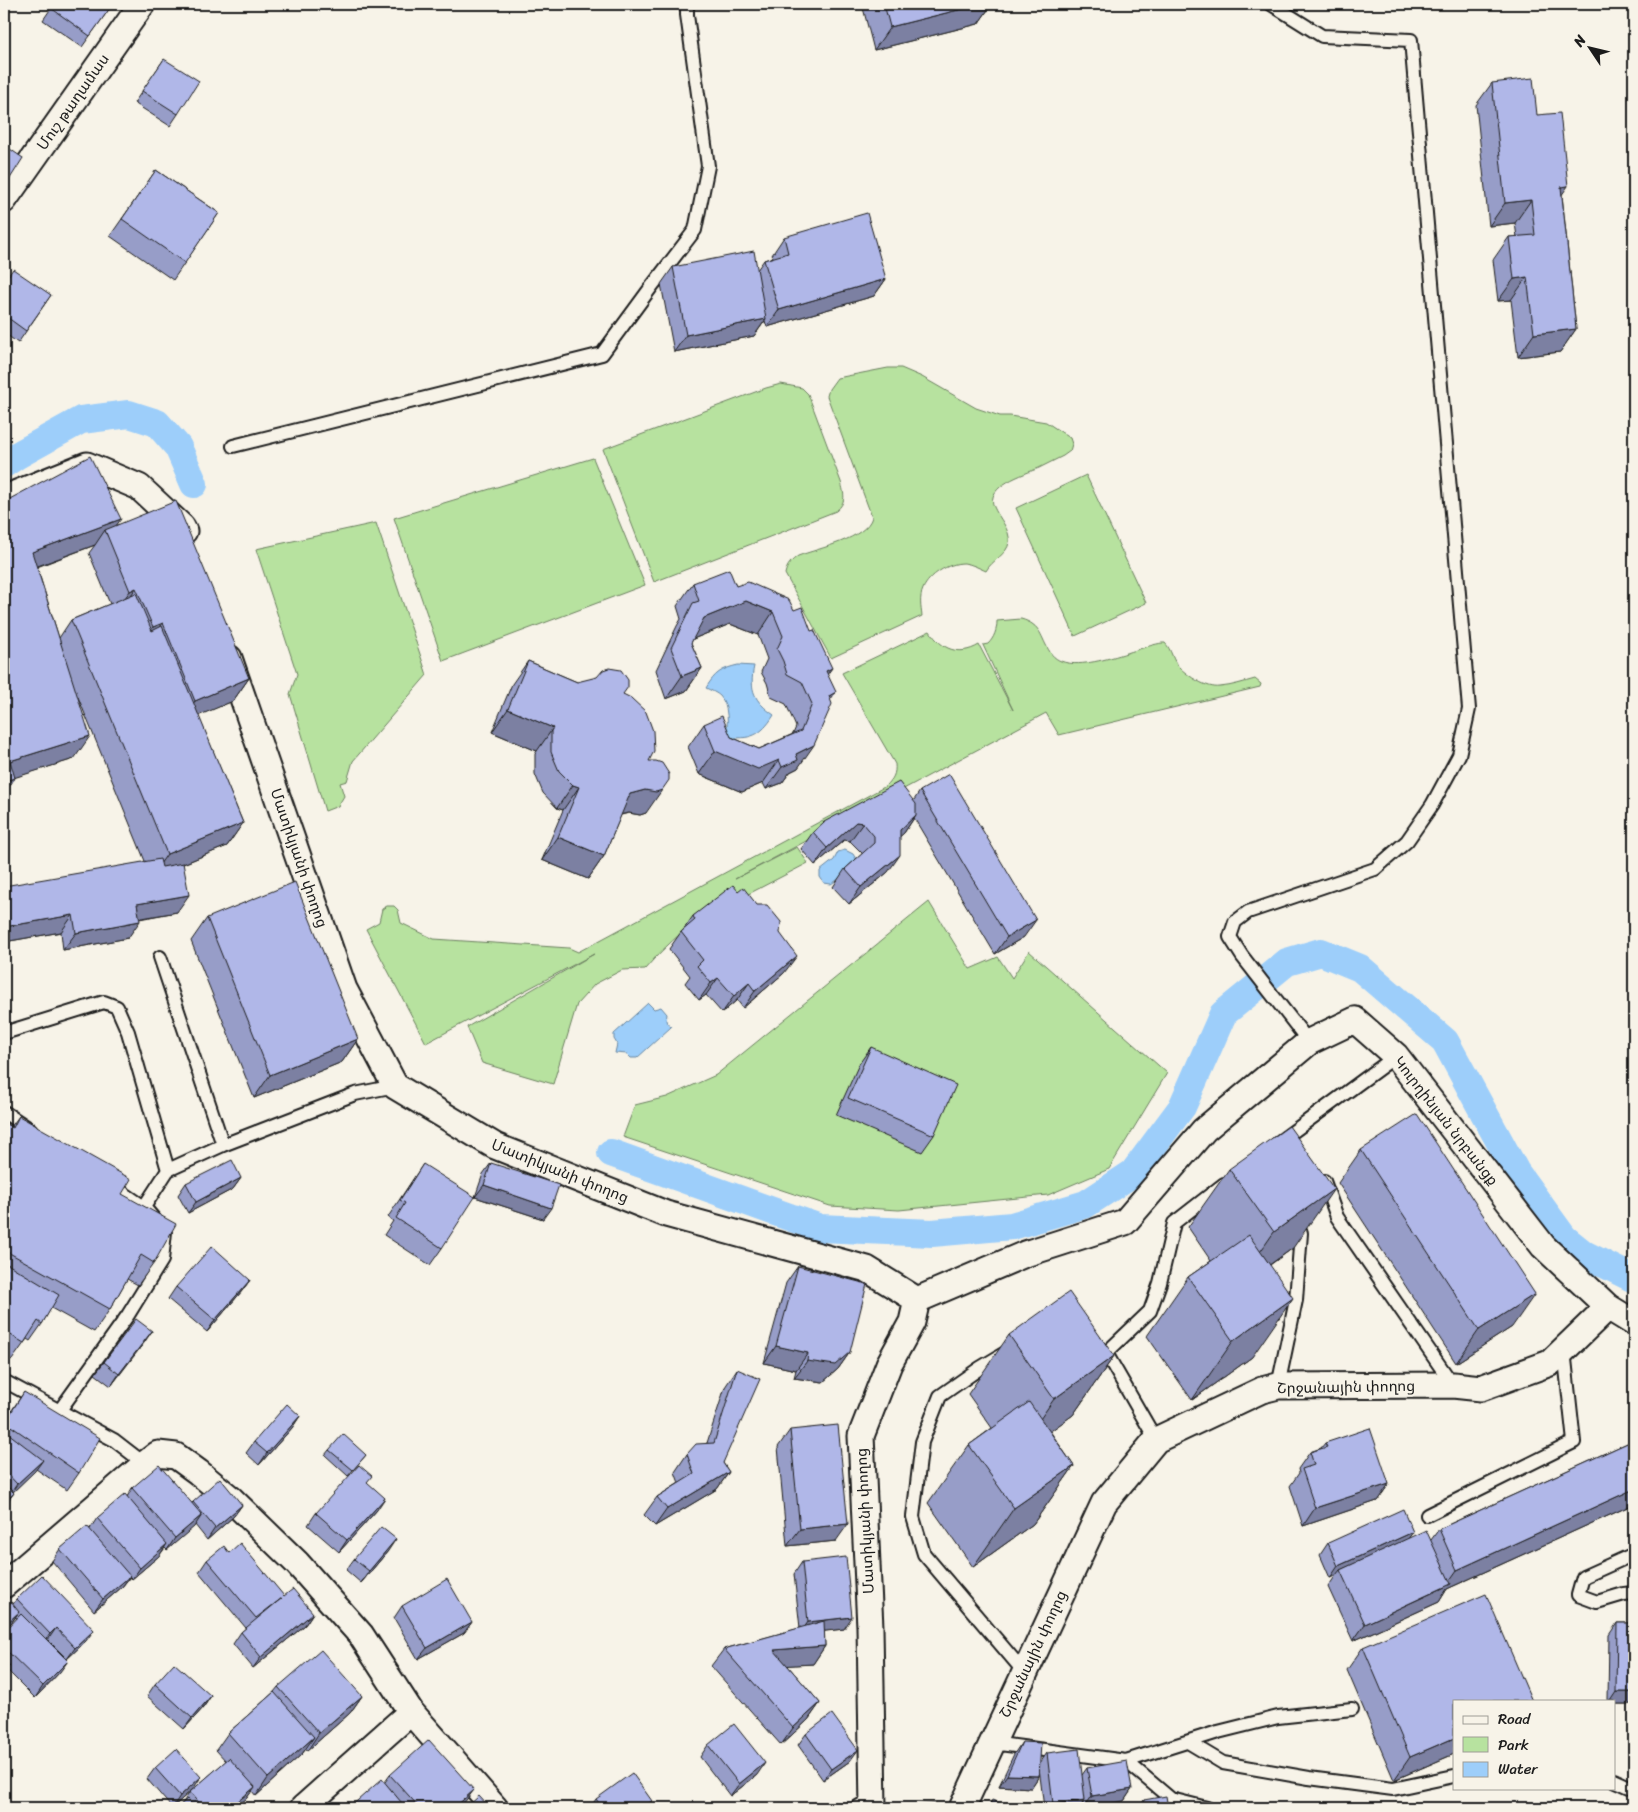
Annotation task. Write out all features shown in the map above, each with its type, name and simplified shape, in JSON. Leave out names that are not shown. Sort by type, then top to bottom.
[{"type":"street","name":"Մուշ թաղամաս","points":[[4,200],[142,4]]},
{"type":"street","points":[[8,490],[86,465],[139,487],[182,527],[192,555]]},
{"type":"street","name":"Մատիկյանի փողոց","points":[[222,639],[344,989],[395,1086],[495,1146],[666,1214],[867,1269],[917,1300],[912,1322],[889,1364],[861,1436],[870,1627],[867,1805]]},
{"type":"street","name":"Կուրղինյան նրբանցք","points":[[917,1300],[1025,1254],[1125,1222],[1204,1130],[1308,1042],[1355,1020],[1396,1056],[1543,1246],[1608,1308],[1634,1323]]},
{"type":"street","name":"Շրջանային փողոց","points":[[962,1808],[1104,1503],[1156,1440],[1262,1390],[1278,1386],[1453,1385],[1481,1388],[1550,1363],[1608,1308]]},
{"type":"street","points":[[4,1585],[158,1454],[176,1456],[231,1499],[297,1563],[361,1635],[411,1712],[495,1808]]},
{"type":"street","points":[[303,1808],[411,1712]]},
{"type":"lane","points":[[233,446],[602,354],[695,230],[708,166],[687,15],[688,4]]},
{"type":"lane","points":[[1271,4],[1322,36],[1411,40],[1469,709],[1459,755],[1432,805],[1407,841],[1375,869],[1248,912],[1235,922],[1230,937],[1242,956],[1308,1042]]},
{"type":"lane","points":[[160,956],[223,1145]]},
{"type":"lane","points":[[4,1033],[104,1002],[117,1007],[128,1032],[168,1170]]},
{"type":"lane","points":[[1267,1151],[1396,1056]]},
{"type":"lane","points":[[144,1207],[168,1170],[223,1145],[355,1094],[395,1086]]},
{"type":"lane","points":[[4,1112],[45,1140]]},
{"type":"lane","points":[[1320,1173],[1338,1217],[1453,1385]]},
{"type":"lane","points":[[1106,1352],[1150,1311],[1160,1283],[1174,1223],[1236,1174]]},
{"type":"lane","points":[[60,1410],[128,1315],[162,1260],[164,1232],[144,1207],[103,1179]]},
{"type":"lane","points":[[1278,1386],[1296,1300],[1301,1233],[1288,1219]]},
{"type":"lane","points":[[1019,1344],[940,1396],[922,1442],[913,1517],[924,1554],[1025,1673]]},
{"type":"lane","points":[[1089,1346],[1106,1352],[1156,1440]]},
{"type":"lane","points":[[1427,1515],[1574,1442],[1564,1350]]},
{"type":"lane","points":[[4,1381],[114,1440],[145,1464]]},
{"type":"lane","points":[[1634,1554],[1583,1577],[1578,1595],[1597,1602],[1634,1592]]},
{"type":"lane","points":[[992,1743],[1126,1761],[1278,1716],[1352,1709]]},
{"type":"lane","points":[[1188,1742],[1223,1763],[1375,1787],[1393,1789],[1453,1776]]},
{"type":"lane","points":[[1126,1761],[1171,1799],[1207,1808]]},
{"type":"lane","points":[[1616,1781],[1634,1789]]},
{"type":"green space","points":[[888,368],[901,368],[922,377],[976,408],[1000,416],[1046,422],[1070,438],[1072,444],[1070,451],[1063,456],[1016,477],[1000,487],[995,493],[992,500],[994,507],[1006,528],[1009,542],[1003,554],[986,571],[964,563],[952,565],[940,571],[930,579],[923,589],[921,599],[922,616],[831,658],[785,574],[787,568],[798,556],[851,537],[868,525],[872,517],[827,396],[829,389],[837,378]]},
{"type":"green space","points":[[781,384],[802,388],[808,394],[841,482],[844,494],[842,504],[836,511],[654,582],[603,449]]},
{"type":"green space","points":[[593,458],[645,585],[443,661],[394,518]]},
{"type":"green space","points":[[1086,475],[1146,603],[1075,636],[1016,508]]},
{"type":"green space","points":[[376,523],[427,675],[353,761],[347,781],[340,783],[344,796],[338,806],[325,811],[290,694],[297,674],[256,549]]},
{"type":"green space","points":[[1021,619],[1037,628],[1050,652],[1059,660],[1071,663],[1086,663],[1165,643],[1179,667],[1192,678],[1204,684],[1220,687],[1255,679],[1261,684],[1260,687],[1059,735],[1046,713],[735,879],[797,847],[808,863],[733,902],[723,900],[672,941],[645,969],[622,970],[595,984],[577,1004],[553,1084],[482,1063],[467,1027],[594,954],[426,1043],[366,929],[379,922],[382,909],[387,906],[394,906],[398,910],[401,923],[434,939],[569,948],[578,952],[886,786],[892,779],[895,764],[842,673],[930,631],[945,647],[958,651],[972,649],[979,645],[1013,710],[983,645],[988,644],[992,639],[996,631],[997,621]]},
{"type":"green space","points":[[929,902],[970,969],[998,957],[1012,978],[1029,951],[1167,1073],[1109,1169],[1048,1195],[899,1210],[830,1206],[623,1137],[635,1105],[667,1097],[716,1075]]},
{"type":"water","points":[[738,665],[754,666],[752,682],[755,694],[762,705],[774,715],[759,732],[742,738],[726,737],[727,721],[723,700],[720,696],[706,688],[719,672]]},
{"type":"water","points":[[845,850],[853,854],[856,859],[854,865],[833,883],[824,883],[820,877],[820,871],[834,860],[838,852]]},
{"type":"water","points":[[648,1003],[654,1009],[661,1007],[667,1014],[666,1021],[671,1027],[637,1058],[631,1058],[627,1054],[615,1053],[617,1044],[614,1034]]},
{"type":"building","points":[[54,4],[104,4],[110,8],[90,36],[51,8]]},
{"type":"building","points":[[884,4],[982,4],[890,27]]},
{"type":"building","points":[[164,59],[199,81],[178,114],[142,91]]},
{"type":"building","points":[[1533,78],[1537,115],[1560,113],[1568,186],[1561,187],[1576,329],[1534,334],[1527,277],[1514,279],[1509,237],[1535,235],[1531,200],[1505,203],[1492,83]]},
{"type":"building","points":[[4,145],[23,158],[4,188]]},
{"type":"building","points":[[156,170],[219,213],[185,263],[122,219]]},
{"type":"building","points":[[867,213],[886,279],[779,310],[764,260],[788,253],[784,237]]},
{"type":"building","points":[[754,251],[766,319],[686,335],[673,267]]},
{"type":"building","points":[[13,269],[51,295],[26,331],[4,315],[4,282]]},
{"type":"building","points":[[90,456],[121,519],[32,552],[90,736],[10,761],[15,778],[4,781],[4,502]]},
{"type":"building","points":[[176,501],[249,678],[195,701],[163,623],[153,627],[136,588],[130,591],[105,530]]},
{"type":"building","points":[[729,569],[736,586],[748,582],[789,600],[794,610],[802,607],[811,631],[814,630],[832,668],[826,671],[836,692],[829,696],[832,704],[814,745],[796,754],[798,760],[782,767],[779,760],[758,769],[715,751],[704,724],[722,716],[731,737],[759,749],[801,731],[812,704],[802,682],[787,674],[777,649],[783,636],[773,612],[746,601],[704,618],[691,643],[702,668],[682,676],[671,648],[693,603],[699,601],[693,583]]},
{"type":"building","points":[[136,593],[152,631],[162,626],[243,823],[167,854],[71,620]]},
{"type":"building","points":[[528,661],[577,682],[597,677],[603,670],[609,668],[621,670],[628,680],[628,687],[623,694],[631,698],[646,712],[653,731],[654,751],[649,761],[662,763],[669,774],[669,780],[662,790],[656,792],[645,790],[630,794],[604,856],[558,837],[579,787],[573,785],[559,771],[551,752],[551,731],[553,728],[508,709]]},
{"type":"building","points":[[949,774],[1036,920],[1007,937],[920,791]]},
{"type":"building","points":[[899,782],[916,804],[916,815],[900,830],[900,855],[861,887],[845,869],[874,843],[874,836],[863,823],[856,822],[827,848],[813,832],[824,822]]},
{"type":"building","points":[[160,859],[162,867],[183,863],[189,895],[137,904],[140,921],[76,933],[73,915],[4,927],[4,886]]},
{"type":"building","points":[[295,882],[358,1039],[270,1075],[207,918]]},
{"type":"building","points":[[733,885],[738,891],[743,887],[757,905],[767,905],[781,922],[780,933],[797,956],[755,991],[749,983],[734,996],[718,978],[711,983],[697,966],[703,960],[681,932],[695,920],[693,916]]},
{"type":"building","points":[[871,1047],[956,1085],[934,1135],[848,1098]]},
{"type":"building","points":[[1417,1114],[1535,1294],[1479,1330],[1361,1150]]},
{"type":"building","points":[[19,1116],[131,1179],[122,1194],[176,1224],[154,1263],[141,1255],[110,1309],[4,1250],[4,1123],[13,1128]]},
{"type":"building","points":[[1289,1126],[1334,1189],[1274,1232],[1229,1169]]},
{"type":"building","points":[[232,1160],[241,1178],[196,1202],[186,1183]]},
{"type":"building","points":[[491,1163],[559,1185],[551,1208],[484,1185]]},
{"type":"building","points":[[423,1164],[475,1197],[442,1248],[396,1218],[405,1203],[400,1200]]},
{"type":"building","points":[[1249,1235],[1293,1298],[1233,1341],[1188,1277]]},
{"type":"building","points":[[212,1246],[250,1280],[215,1320],[176,1287]]},
{"type":"building","points":[[4,1262],[59,1295],[42,1324],[38,1321],[24,1343],[4,1331]]},
{"type":"building","points":[[798,1266],[867,1284],[850,1352],[835,1365],[807,1361],[808,1353],[776,1346]]},
{"type":"building","points":[[1069,1292],[1114,1356],[1054,1399],[1009,1335]]},
{"type":"building","points":[[136,1319],[152,1331],[119,1374],[104,1362]]},
{"type":"building","points":[[737,1369],[760,1379],[723,1463],[729,1472],[667,1509],[657,1497],[694,1474],[687,1454],[696,1444],[714,1443]]},
{"type":"building","points":[[24,1392],[100,1438],[79,1473],[5,1422]]},
{"type":"building","points":[[1029,1402],[1074,1466],[1014,1508],[969,1445]]},
{"type":"building","points":[[287,1404],[300,1416],[267,1453],[254,1442]]},
{"type":"building","points":[[838,1425],[848,1524],[800,1529],[790,1430]]},
{"type":"building","points":[[1370,1428],[1389,1484],[1315,1508],[1302,1469],[1314,1465],[1310,1452],[1327,1447],[1325,1443]]},
{"type":"building","points":[[4,1430],[43,1460],[17,1484],[4,1470]]},
{"type":"building","points":[[343,1434],[366,1455],[353,1470],[329,1450]]},
{"type":"building","points":[[1634,1440],[1634,1489],[1457,1570],[1439,1529]]},
{"type":"building","points":[[159,1465],[202,1515],[175,1538],[132,1488]]},
{"type":"building","points":[[359,1465],[372,1476],[367,1482],[385,1498],[347,1540],[316,1513]]},
{"type":"building","points":[[220,1478],[242,1505],[215,1528],[193,1502]]},
{"type":"building","points":[[4,1483],[14,1493],[4,1503]]},
{"type":"building","points":[[125,1494],[167,1544],[140,1568],[97,1518]]},
{"type":"building","points":[[1403,1509],[1413,1532],[1338,1566],[1328,1543]]},
{"type":"building","points":[[87,1526],[130,1576],[103,1599],[60,1549]]},
{"type":"building","points":[[381,1527],[396,1539],[369,1571],[354,1559]]},
{"type":"building","points":[[1426,1530],[1451,1584],[1365,1624],[1340,1570]]},
{"type":"building","points":[[240,1543],[284,1596],[293,1589],[313,1613],[261,1657],[241,1632],[282,1598],[256,1618],[207,1560],[224,1546],[229,1553]]},
{"type":"building","points":[[846,1557],[852,1617],[808,1622],[802,1562]]},
{"type":"building","points":[[42,1575],[94,1630],[75,1648],[56,1628],[50,1634],[17,1599]]},
{"type":"building","points":[[447,1579],[472,1622],[427,1648],[402,1606]]},
{"type":"building","points":[[1486,1594],[1532,1700],[1453,1700],[1453,1738],[1410,1757],[1363,1647]]},
{"type":"building","points":[[11,1602],[19,1612],[4,1626],[4,1608]]},
{"type":"building","points":[[21,1614],[68,1661],[43,1686],[4,1648],[4,1632]]},
{"type":"building","points":[[824,1621],[825,1646],[774,1650],[820,1703],[793,1728],[724,1649]]},
{"type":"building","points":[[1617,1623],[1634,1623],[1634,1692],[1616,1692]]},
{"type":"building","points":[[321,1650],[362,1696],[319,1733],[278,1687]]},
{"type":"building","points":[[4,1659],[10,1666],[4,1672]]},
{"type":"building","points":[[174,1663],[211,1696],[192,1718],[155,1684]]},
{"type":"building","points":[[274,1692],[314,1737],[268,1778],[228,1733]]},
{"type":"building","points":[[832,1714],[858,1750],[831,1769],[806,1734]]},
{"type":"building","points":[[734,1724],[765,1763],[739,1784],[708,1745]]},
{"type":"building","points":[[429,1740],[474,1790],[454,1808],[420,1808],[390,1775]]},
{"type":"building","points":[[1022,1742],[1041,1743],[1039,1776],[1007,1775]]},
{"type":"building","points":[[176,1749],[201,1777],[180,1796],[155,1768]]},
{"type":"building","points":[[1079,1749],[1085,1800],[1053,1804],[1047,1753]]},
{"type":"building","points":[[229,1758],[255,1787],[230,1808],[204,1808],[190,1792]]},
{"type":"building","points":[[1127,1761],[1132,1789],[1092,1796],[1087,1768]]},
{"type":"building","points":[[632,1773],[652,1801],[642,1808],[603,1808],[596,1799]]},
{"type":"building","points":[[382,1779],[406,1808],[349,1808]]},
{"type":"building","points":[[479,1796],[490,1808],[466,1808]]},
{"type":"building","points":[[1166,1796],[1168,1808],[1146,1808],[1144,1800]]},
{"type":"building","points":[[187,1799],[195,1808],[177,1808]]},
{"type":"building","points":[[992,1800],[1008,1807],[988,1808]]},
{"type":"building","points":[[936,1804],[937,1808],[915,1808],[914,1806]]},
{"type":"waterway","points":[[4,464],[81,420],[129,414],[157,423],[178,447],[194,484]]},
{"type":"waterway","points":[[611,1153],[820,1228],[932,1233],[1012,1226],[1086,1204],[1133,1173],[1182,1107],[1223,1014],[1287,962],[1321,952],[1360,968],[1445,1041],[1516,1172],[1564,1238],[1584,1254],[1634,1279]]}]
